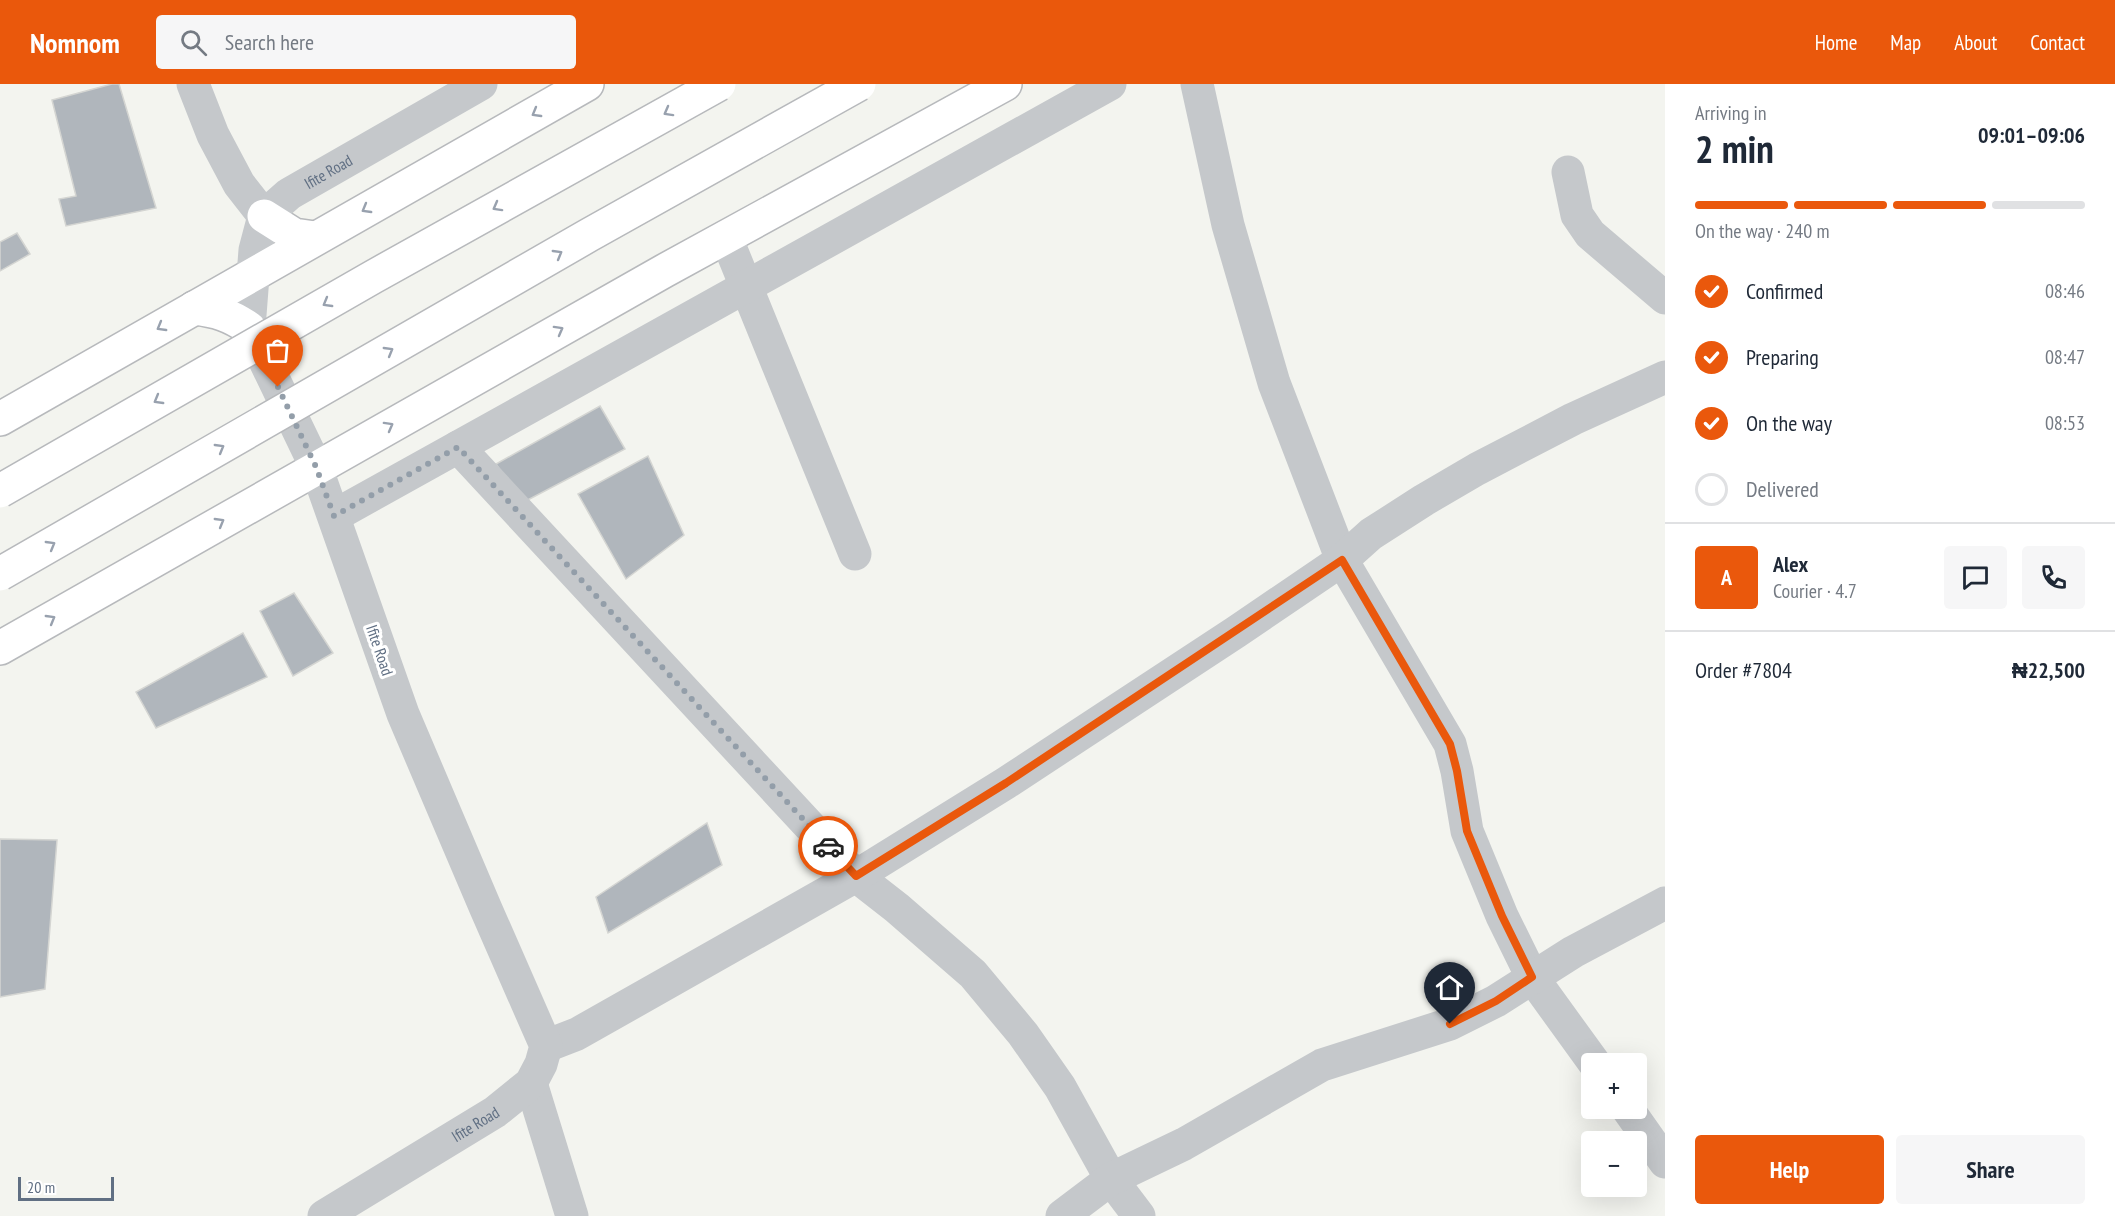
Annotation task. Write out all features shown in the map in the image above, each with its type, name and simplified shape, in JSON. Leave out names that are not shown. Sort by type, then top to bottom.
[{"type":"highway","points":[[0,419],[587,84]]},
{"type":"highway","points":[[0,491],[373,277],[719,84]]},
{"type":"highway","points":[[0,574],[859,84]]},
{"type":"highway","points":[[0,648],[316,467],[726,237],[1005,84]]},
{"type":"highway","points":[[264,216],[294,235],[315,238]]},
{"type":"highway","points":[[194,308],[214,310],[232,316],[249,328]]},
{"type":"street","points":[[193,84],[213,135],[239,184],[264,216]]},
{"type":"street","name":"Ifite Road","points":[[324,1216],[495,1112],[531,1083],[541,1064],[546,1046],[403,714],[316,467],[249,328],[255,250],[264,216],[289,194],[481,84]]},
{"type":"street","points":[[334,516],[1110,84]]},
{"type":"street","points":[[1197,84],[1228,225],[1274,383],[1342,560],[1450,744],[1467,831],[1502,916],[1532,977],[1587,1053]]},
{"type":"street","points":[[1568,172],[1577,215],[1590,234],[1665,298]]},
{"type":"street","points":[[726,237],[855,554]]},
{"type":"street","points":[[546,1046],[577,1034],[856,876],[1006,783],[1342,560],[1371,534],[1477,469],[1573,419],[1665,377]]},
{"type":"street","points":[[458,447],[856,876],[973,974],[1023,1034],[1060,1087],[1111,1179],[1139,1216]]},
{"type":"street","points":[[1062,1216],[1111,1179],[1184,1144],[1322,1065],[1450,1024],[1496,1001],[1573,952],[1665,903]]},
{"type":"street","points":[[531,1083],[572,1216]]},
{"type":"street","points":[[1636,1119],[1665,1162]]},
{"type":"building","points":[[119,84],[156,208],[66,226],[59,199],[76,196],[52,100]]},
{"type":"building","points":[[17,233],[30,254],[0,271],[0,242]]},
{"type":"building","points":[[600,406],[625,449],[522,503],[496,464]]},
{"type":"building","points":[[648,456],[684,535],[626,579],[578,494]]},
{"type":"building","points":[[294,593],[333,653],[293,676],[260,611]]},
{"type":"building","points":[[243,633],[267,677],[156,728],[136,692]]},
{"type":"building","points":[[707,823],[722,865],[608,933],[596,897]]},
{"type":"building","points":[[0,839],[57,840],[45,989],[0,997]]},
{"type":"way so far","points":[[278,387],[316,467],[334,516],[458,447],[828,846]]},
{"type":"route","points":[[828,846],[856,876],[1006,783],[1342,560],[1450,744],[1467,831],[1502,916],[1532,977],[1496,1001],[1450,1024]]}]
